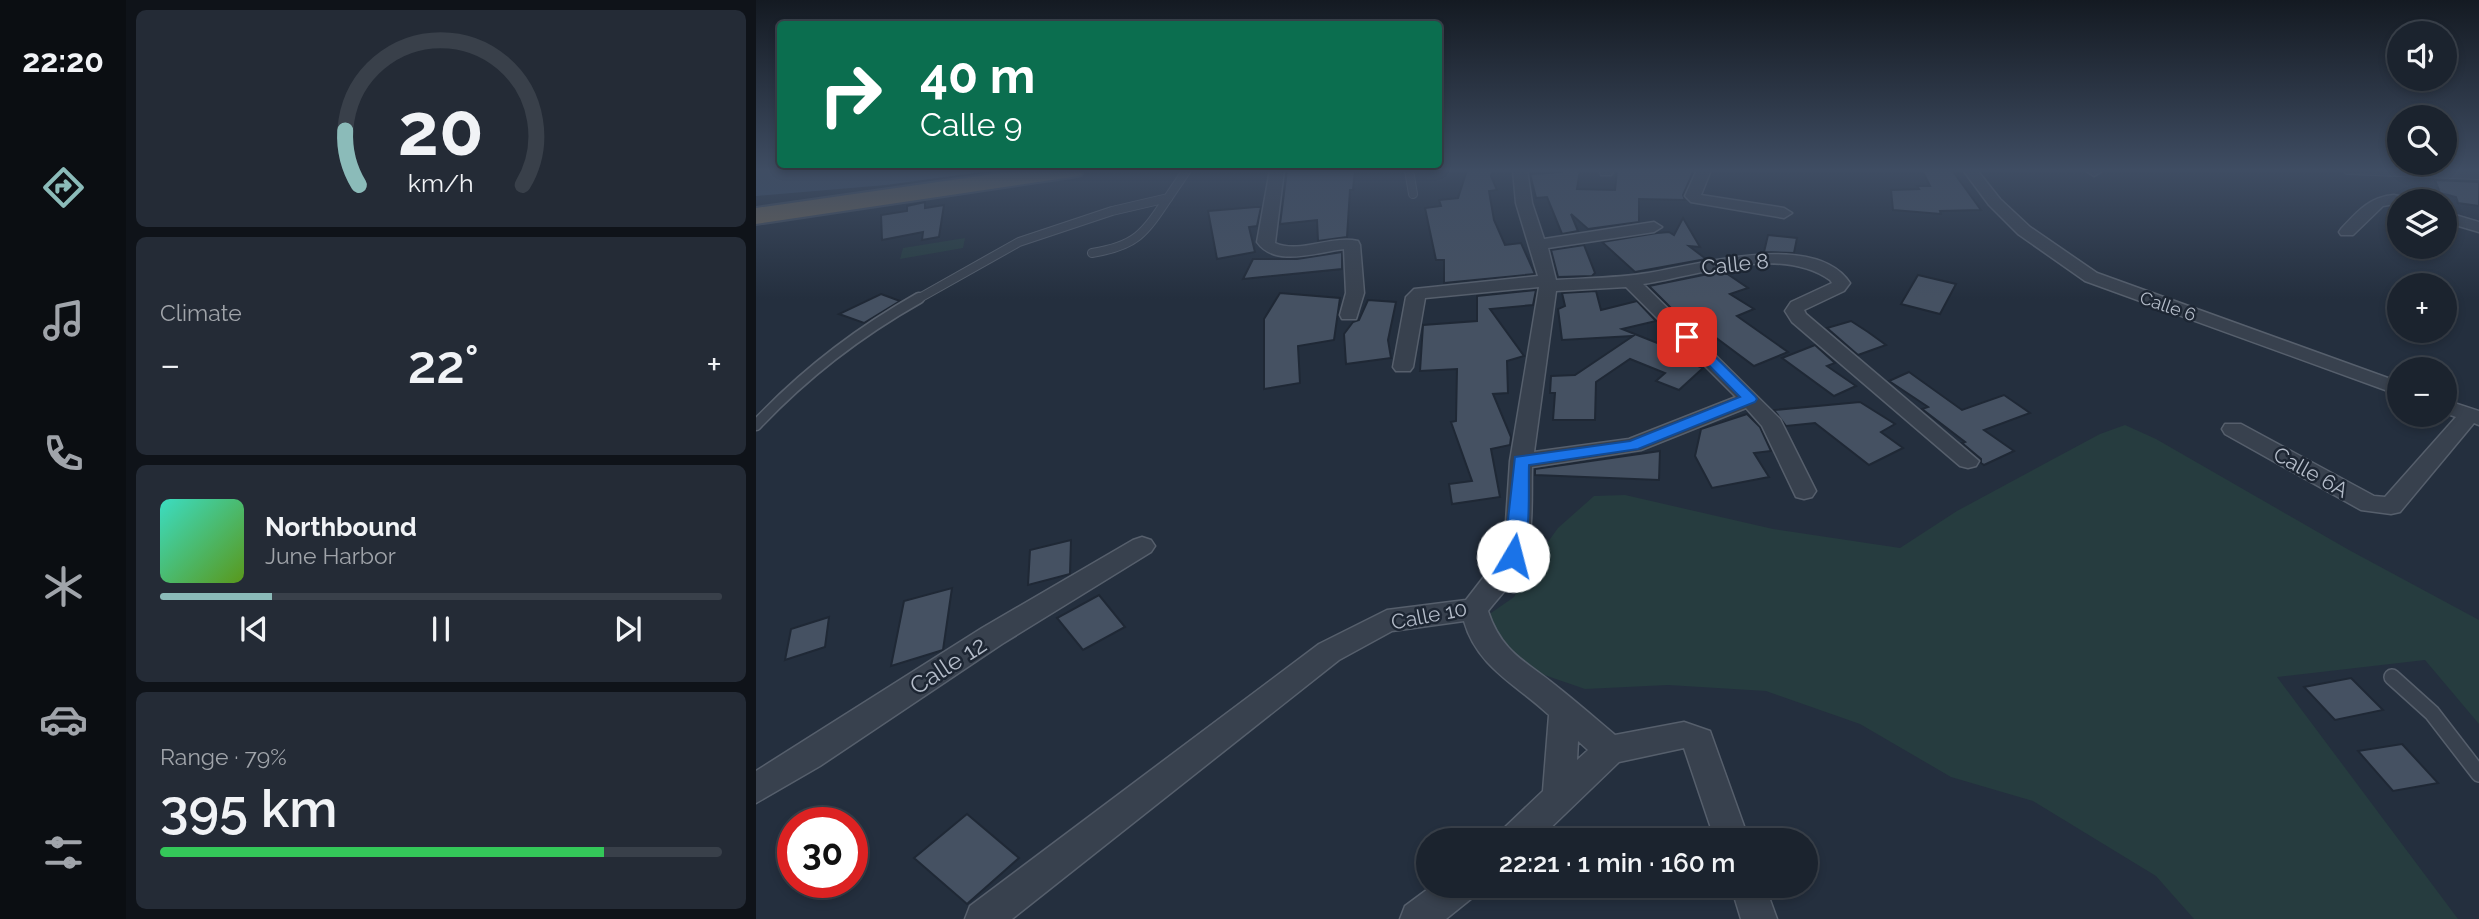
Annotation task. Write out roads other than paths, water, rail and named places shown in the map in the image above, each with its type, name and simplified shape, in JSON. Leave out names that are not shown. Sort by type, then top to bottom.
[{"type":"highway","points":[[756,216],[777,213]]},
{"type":"street","points":[[1270,213],[1265,242],[1269,247],[1286,252],[1352,245],[1354,293],[1349,315]]},
{"type":"street","name":"Calle 10","points":[[983,919],[1329,652],[1387,621],[1474,609],[1507,569],[1517,537],[1521,461],[1547,283],[1545,265],[1527,213]]},
{"type":"street","name":"Calle 6","points":[[2005,213],[2069,265],[2091,277],[2387,385]]},
{"type":"street","points":[[2347,232],[2365,213]]},
{"type":"street","points":[[2457,220],[2479,226]]},
{"type":"street","points":[[1536,245],[1654,227]]},
{"type":"street","name":"Calle 8","points":[[1403,367],[1415,297],[1420,293],[1547,283],[1630,281],[1752,258],[1804,263],[1835,275],[1841,283],[1838,287],[1797,306],[1794,311],[1799,318],[1968,461]]},
{"type":"street","points":[[1630,281],[1772,424],[1804,491]]},
{"type":"street","points":[[1521,461],[1633,445],[1750,399]]},
{"type":"street","points":[[2457,410],[2474,416]]},
{"type":"street","name":"Calle 6A","points":[[2233,429],[2369,505],[2391,506],[2474,416]]},
{"type":"street","name":"Calle 12","points":[[756,788],[992,636],[1142,547]]},
{"type":"street","points":[[1474,609],[1479,634],[1494,656],[1564,710],[1610,750]]},
{"type":"street","points":[[1559,797],[1564,710]]},
{"type":"street","points":[[1527,828],[1610,750],[1684,735],[1699,740],[1728,828]]},
{"type":"street","points":[[1418,919],[1445,898]]},
{"type":"street","points":[[1752,898],[1759,919]]},
{"type":"lane","points":[[756,425],[783,396],[862,331],[1011,247],[1107,213]]},
{"type":"lane","points":[[1092,253],[1132,245],[1143,235],[1158,213]]},
{"type":"lane","points":[[2392,677],[2432,713],[2479,774]]}]
